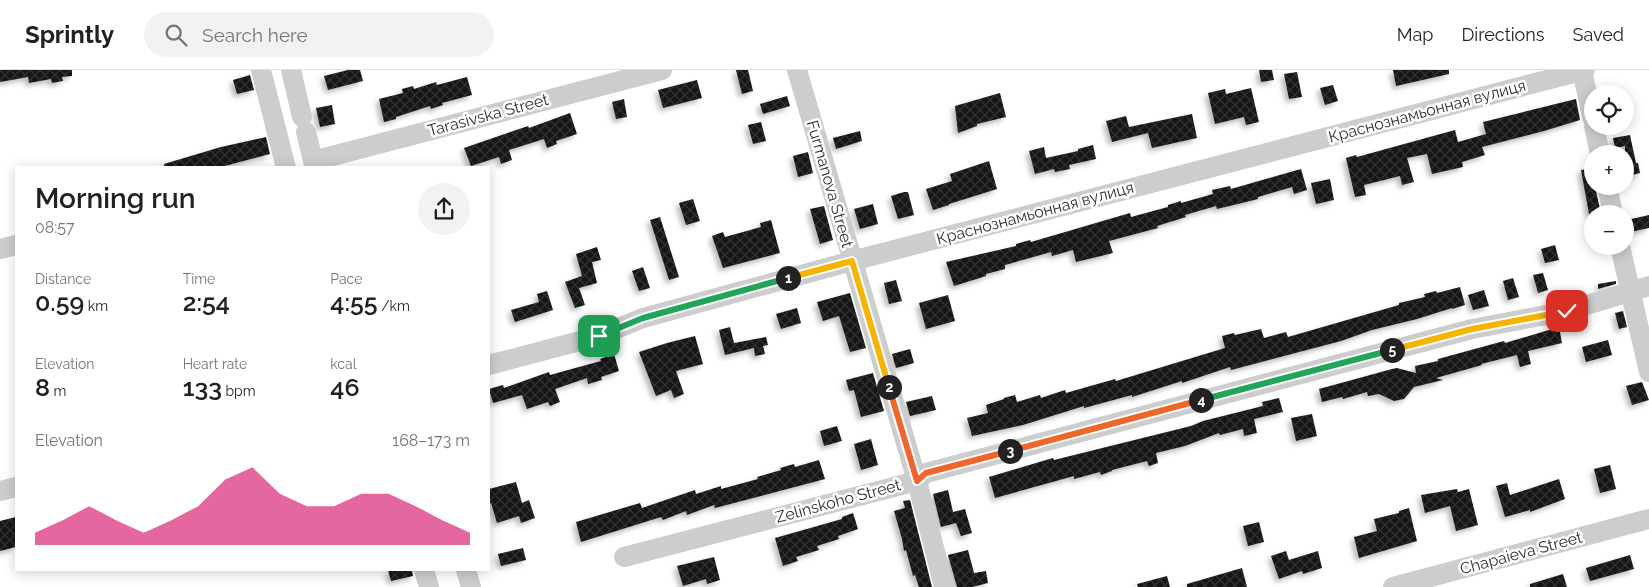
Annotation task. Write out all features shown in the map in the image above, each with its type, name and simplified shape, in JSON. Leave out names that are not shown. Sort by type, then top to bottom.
[{"type":"street","points":[[262,70],[286,166]]},
{"type":"street","points":[[291,70],[314,164]]},
{"type":"street","name":"Tarasivska Street","points":[[314,164],[662,70]]},
{"type":"street","name":"Furmanova Street","points":[[797,70],[917,481],[944,587]]},
{"type":"street","points":[[1583,70],[1586,85]]},
{"type":"street","name":"Краснознамьонная вулиця","points":[[490,364],[599,336],[643,318],[852,261],[1583,70]]},
{"type":"street","points":[[0,249],[15,245]]},
{"type":"street","points":[[1622,255],[1649,372]]},
{"type":"street","name":"Zelinskoho Street","points":[[624,557],[917,481],[926,473],[1472,329],[1567,311],[1649,286]]},
{"type":"street","points":[[0,491],[15,486]]},
{"type":"street","name":"Chapaieva Street","points":[[1392,587],[1649,519]]},
{"type":"street","points":[[424,571],[429,587]]},
{"type":"street","points":[[466,571],[471,587]]},
{"type":"building","points":[[0,70],[72,70],[72,76],[62,77],[63,81],[52,83],[51,79],[29,83],[28,77],[0,82]]},
{"type":"building","points":[[348,70],[360,70],[363,81],[328,90],[324,76]]},
{"type":"building","points":[[736,70],[748,70],[753,91],[742,94]]},
{"type":"building","points":[[1259,70],[1272,70],[1274,80],[1261,82]]},
{"type":"building","points":[[1393,70],[1449,70],[1449,74],[1396,86]]},
{"type":"building","points":[[1297,72],[1302,97],[1289,99],[1284,74]]},
{"type":"building","points":[[250,75],[254,90],[237,94],[233,80]]},
{"type":"building","points":[[467,77],[472,95],[442,103],[443,105],[431,109],[430,106],[384,122],[379,99],[403,93],[402,89],[413,86],[414,89],[436,82],[437,85]]},
{"type":"building","points":[[697,80],[702,98],[663,108],[658,90]]},
{"type":"building","points":[[1333,85],[1338,101],[1325,105],[1320,88]]},
{"type":"building","points":[[1251,88],[1259,122],[1246,125],[1244,117],[1215,124],[1208,93],[1225,89],[1226,94]]},
{"type":"building","points":[[1000,93],[1006,117],[977,124],[977,126],[958,133],[955,106]]},
{"type":"building","points":[[787,96],[790,106],[763,114],[760,104]]},
{"type":"building","points":[[624,99],[627,117],[616,119],[612,102]]},
{"type":"building","points":[[1576,99],[1580,120],[1482,147],[1485,155],[1462,162],[1463,167],[1432,174],[1427,154],[1407,158],[1414,182],[1402,185],[1400,176],[1364,185],[1366,195],[1355,197],[1346,158],[1356,155],[1357,157],[1455,130],[1458,142],[1486,134],[1483,122]]},
{"type":"building","points":[[332,105],[335,124],[320,127],[316,108]]},
{"type":"building","points":[[570,113],[577,134],[556,141],[557,144],[547,148],[544,139],[509,150],[512,160],[501,164],[499,157],[471,166],[464,148]]},
{"type":"building","points":[[1192,114],[1197,138],[1152,148],[1148,133],[1112,142],[1106,121],[1126,116],[1129,127]]},
{"type":"building","points":[[761,122],[766,141],[753,144],[748,125]]},
{"type":"building","points":[[860,131],[862,141],[836,149],[833,138]]},
{"type":"building","points":[[1630,135],[1632,145],[1614,145],[1613,138]]},
{"type":"building","points":[[266,137],[270,154],[225,166],[164,166],[164,164],[221,147]]},
{"type":"building","points":[[1093,145],[1096,159],[1069,165],[1070,169],[1055,172],[1054,169],[1035,174],[1029,151],[1044,147],[1046,158],[1078,151],[1078,149]]},
{"type":"building","points":[[808,152],[813,173],[798,177],[793,156]]},
{"type":"building","points":[[1634,154],[1636,163],[1638,163],[1640,173],[1634,175]]},
{"type":"building","points":[[989,161],[997,189],[933,210],[926,189],[952,181],[950,174]]},
{"type":"building","points":[[1301,169],[1307,190],[1294,194],[1292,187],[1258,197],[1258,199],[1217,209],[1216,206],[1185,215],[1186,217],[1157,226],[1158,228],[1109,241],[1113,253],[1076,262],[1073,250],[1052,256],[1051,252],[1005,265],[1005,269],[954,286],[946,262],[1016,246],[1016,244],[1030,240],[1031,242],[1130,213],[1131,217],[1168,207],[1168,205],[1181,201],[1181,203],[1213,194],[1212,190],[1230,186],[1231,189]]},
{"type":"building","points":[[1584,169],[1584,186],[1581,170]]},
{"type":"building","points":[[1330,179],[1334,200],[1316,204],[1311,183]]},
{"type":"building","points":[[908,192],[914,215],[898,219],[891,196]]},
{"type":"building","points":[[1586,195],[1597,195],[1599,205],[1587,205]]},
{"type":"building","points":[[693,199],[700,221],[686,225],[679,203]]},
{"type":"building","points":[[873,204],[878,224],[860,229],[854,209]]},
{"type":"building","points":[[824,206],[833,240],[820,244],[810,209]]},
{"type":"building","points":[[1649,215],[1649,228],[1634,231],[1634,218]]},
{"type":"building","points":[[660,217],[679,277],[669,280],[650,220]]},
{"type":"building","points":[[771,220],[780,253],[723,268],[712,236],[723,232],[725,237],[761,227],[760,223]]},
{"type":"building","points":[[1555,245],[1559,260],[1545,263],[1541,249]]},
{"type":"building","points":[[597,247],[601,260],[592,262],[597,283],[579,288],[585,305],[575,308],[565,282],[582,276],[576,254]]},
{"type":"building","points":[[643,267],[650,288],[639,291],[632,271]]},
{"type":"building","points":[[1543,273],[1548,290],[1538,293],[1533,275]]},
{"type":"building","points":[[1513,278],[1519,297],[1508,300],[1503,281]]},
{"type":"building","points":[[896,280],[902,301],[889,304],[884,283]]},
{"type":"building","points":[[1616,281],[1616,284],[1598,289],[1598,284]]},
{"type":"building","points":[[1460,287],[1465,305],[1452,309],[1231,370],[1230,367],[1132,397],[1132,395],[1084,408],[1084,406],[1023,425],[972,436],[967,418],[988,413],[986,405],[1004,398],[1015,395],[1017,402],[1040,395],[1041,398],[1065,390],[1066,393],[1115,379],[1116,381],[1225,348],[1222,336],[1261,329],[1264,338],[1286,332],[1288,337],[1399,305],[1399,303],[1425,297],[1424,294]]},
{"type":"building","points":[[1484,290],[1489,306],[1473,310],[1468,295]]},
{"type":"building","points":[[547,291],[553,310],[515,322],[511,310],[539,302],[537,294]]},
{"type":"building","points":[[850,293],[866,348],[850,352],[839,316],[823,321],[817,302]]},
{"type":"building","points":[[948,295],[955,321],[926,329],[919,303]]},
{"type":"building","points":[[797,308],[801,323],[781,329],[776,314]]},
{"type":"building","points":[[1623,311],[1627,327],[1619,329],[1615,313]]},
{"type":"building","points":[[730,327],[734,343],[766,337],[768,345],[763,346],[765,354],[755,356],[754,348],[725,355],[719,330]]},
{"type":"building","points":[[1559,327],[1562,343],[1528,351],[1531,364],[1520,367],[1517,355],[1481,364],[1436,378],[1443,380],[1414,387],[1404,399],[1394,401],[1379,394],[1368,396],[1367,392],[1343,399],[1342,397],[1322,402],[1319,389],[1397,368],[1416,373],[1415,366]]},
{"type":"building","points":[[695,336],[703,364],[676,371],[684,394],[674,398],[671,390],[656,396],[639,352]]},
{"type":"building","points":[[1608,340],[1612,355],[1586,362],[1582,347]]},
{"type":"building","points":[[910,349],[914,363],[896,368],[892,354]]},
{"type":"building","points":[[614,354],[619,371],[601,377],[602,380],[588,384],[587,378],[555,389],[560,402],[550,406],[548,402],[527,409],[522,395],[493,403],[490,389],[503,385],[504,388],[549,372],[550,375],[601,361],[600,359]]},
{"type":"building","points":[[873,373],[884,411],[861,417],[854,390],[849,391],[846,380]]},
{"type":"building","points":[[1642,382],[1649,400],[1632,405],[1626,386]]},
{"type":"building","points":[[932,396],[936,410],[910,416],[906,402]]},
{"type":"building","points":[[1279,398],[1283,412],[1254,419],[1257,433],[1244,436],[1243,429],[1220,435],[1219,433],[1185,446],[1156,453],[1158,463],[1149,466],[1147,461],[1112,470],[1101,475],[1100,472],[1074,479],[1074,476],[995,498],[989,477],[1053,458],[1054,460],[1191,426],[1203,421],[1263,406],[1262,402]]},
{"type":"building","points":[[1312,414],[1317,436],[1296,441],[1291,418]]},
{"type":"building","points":[[837,426],[842,441],[824,446],[820,431]]},
{"type":"building","points":[[871,439],[878,465],[861,470],[854,444]]},
{"type":"building","points":[[819,460],[825,479],[715,508],[714,505],[687,515],[686,511],[663,520],[661,517],[581,542],[576,522],[640,503],[642,508],[695,490],[696,494],[721,486],[721,489],[758,479],[757,477],[781,470],[780,468],[794,464],[795,467]]},
{"type":"building","points":[[1610,465],[1616,489],[1600,493],[1594,469]]},
{"type":"building","points":[[1559,479],[1565,499],[1530,512],[1530,510],[1505,517],[1496,486],[1507,483],[1510,495]]},
{"type":"building","points":[[516,482],[522,503],[529,500],[535,518],[521,523],[519,516],[497,523],[490,503],[490,489]]},
{"type":"building","points":[[1457,489],[1458,492],[1469,489],[1478,525],[1456,531],[1450,506],[1425,513],[1421,495]]},
{"type":"building","points":[[948,490],[953,512],[965,509],[972,533],[961,536],[956,523],[941,527],[933,494]]},
{"type":"building","points":[[910,500],[932,587],[919,587],[915,575],[913,576],[906,550],[904,551],[894,511],[905,508],[903,501]]},
{"type":"building","points":[[1409,508],[1417,541],[1359,558],[1354,537],[1377,531],[1374,519],[1399,513],[1399,511]]},
{"type":"building","points":[[853,513],[858,529],[838,536],[839,539],[817,546],[819,550],[796,557],[798,561],[783,566],[775,538],[842,519],[842,517]]},
{"type":"building","points":[[15,517],[15,547],[0,551],[0,521]]},
{"type":"building","points":[[1259,522],[1264,542],[1248,546],[1243,526]]},
{"type":"building","points":[[523,548],[526,560],[501,566],[498,554]]},
{"type":"building","points":[[968,550],[974,573],[986,571],[988,583],[972,587],[957,587],[948,555]]},
{"type":"building","points":[[1286,551],[1289,560],[1318,551],[1322,568],[1303,574],[1302,571],[1279,579],[1271,556]]},
{"type":"building","points":[[1630,555],[1634,569],[1590,581],[1586,568]]},
{"type":"building","points":[[714,557],[720,580],[707,584],[706,579],[683,586],[677,566]]},
{"type":"building","points":[[1242,568],[1247,587],[1187,587],[1187,584]]},
{"type":"building","points":[[388,571],[412,571],[413,576],[391,581]]},
{"type":"building","points":[[1563,574],[1567,587],[1530,587],[1530,584]]},
{"type":"building","points":[[1167,576],[1170,587],[1138,587],[1137,584]]},
{"type":"route","points":[[599,336],[643,318],[852,261],[917,481],[926,473],[1472,329],[1567,311]]}]
